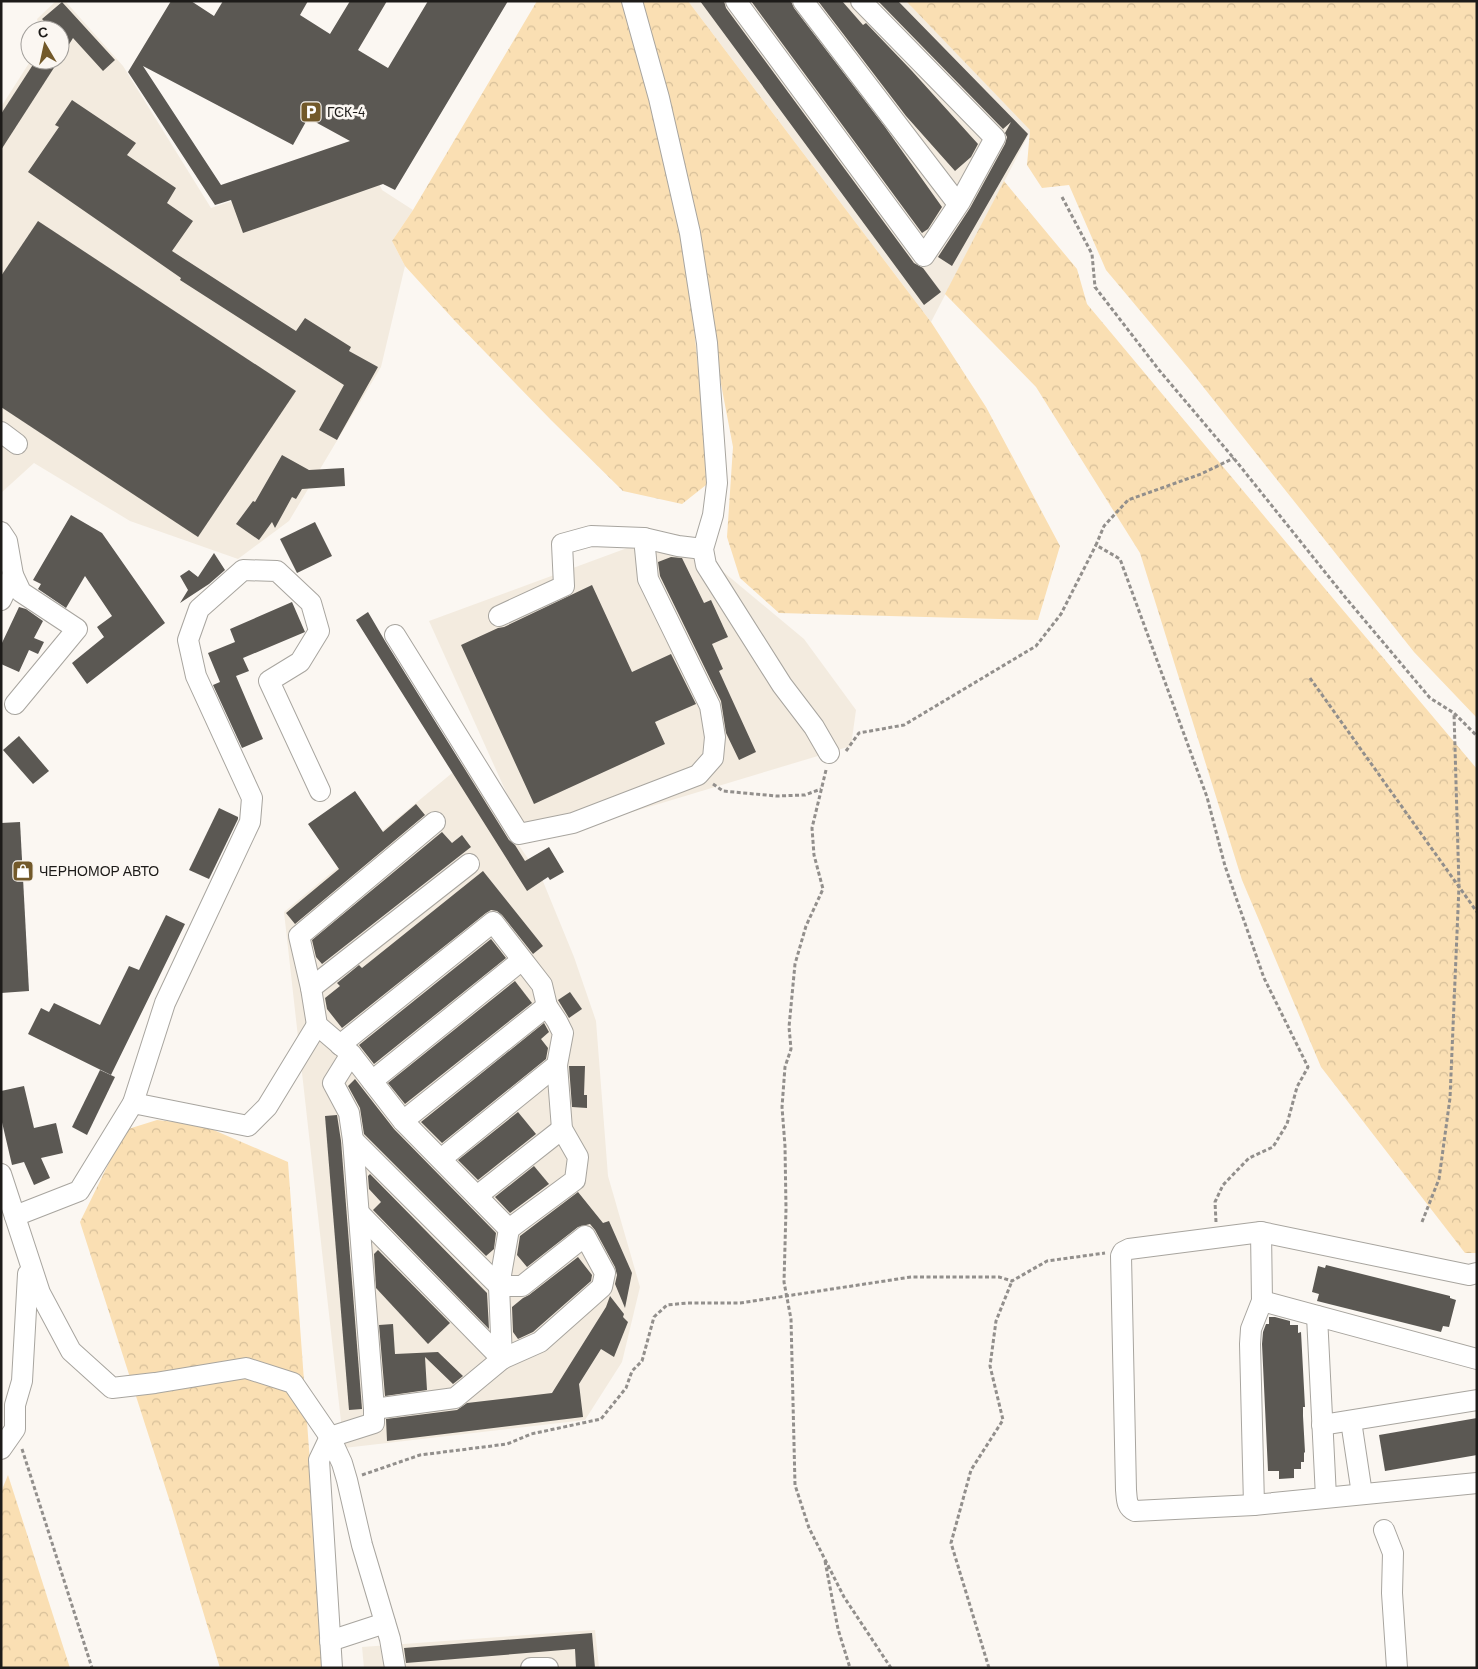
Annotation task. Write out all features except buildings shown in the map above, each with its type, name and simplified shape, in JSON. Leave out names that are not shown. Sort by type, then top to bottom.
[{"type":"lane","points":[[632,1],[659,98],[690,233],[707,343],[717,483],[713,516],[703,549],[706,565],[782,685],[836,754]]},
{"type":"lane","points":[[736,1],[924,256],[958,204],[995,138],[861,1]]},
{"type":"lane","points":[[803,1],[958,204]]},
{"type":"lane","points":[[1,432],[18,444]]},
{"type":"lane","points":[[1,532],[7,541],[13,575],[21,592],[77,629],[14,704]]},
{"type":"lane","points":[[499,616],[564,586],[562,544],[591,536],[644,538],[678,546],[703,549]]},
{"type":"lane","points":[[395,635],[519,834],[573,823],[698,774],[712,758],[715,737],[710,706],[648,579],[644,538]]},
{"type":"lane","points":[[15,1216],[79,1190],[133,1104],[165,1003],[250,822],[252,798],[196,676],[188,640],[199,609],[244,570],[277,571],[310,603],[319,632],[300,662],[269,681],[320,790]]},
{"type":"lane","points":[[1,600],[13,575]]},
{"type":"lane","points":[[133,1104],[248,1126],[268,1107],[317,1026],[311,988],[299,936],[434,822]]},
{"type":"lane","points":[[311,988],[469,864]]},
{"type":"lane","points":[[332,1668],[319,1460],[330,1437],[374,1423],[353,1140],[349,1113],[333,1083],[346,1050],[493,922],[542,985],[547,1006],[563,1033],[557,1066],[562,1129],[578,1157],[575,1180],[509,1229],[499,1286],[502,1359]]},
{"type":"lane","points":[[372,1081],[522,960]]},
{"type":"lane","points":[[404,1121],[547,1006]]},
{"type":"lane","points":[[317,1026],[346,1050],[404,1121],[509,1229]]},
{"type":"lane","points":[[441,1159],[557,1066]]},
{"type":"lane","points":[[477,1196],[562,1129]]},
{"type":"lane","points":[[353,1140],[499,1286],[522,1286],[585,1236],[605,1273],[602,1288],[540,1342],[502,1359],[456,1398],[374,1408]]},
{"type":"lane","points":[[1,1174],[40,1293],[71,1351],[112,1388],[246,1368],[292,1383],[330,1437],[347,1480],[362,1545],[385,1623],[395,1668]]},
{"type":"lane","points":[[359,1213],[502,1359]]},
{"type":"lane","points":[[1254,1505],[1250,1344],[1251,1329],[1262,1301],[1261,1232]]},
{"type":"lane","points":[[1477,1273],[1469,1275],[1261,1232],[1129,1249],[1120,1256],[1126,1490],[1130,1509],[1135,1511],[1254,1505],[1477,1483]]},
{"type":"lane","points":[[1,1449],[15,1429],[15,1405],[22,1381],[28,1258]]},
{"type":"lane","points":[[1262,1301],[1477,1359]]},
{"type":"lane","points":[[1317,1316],[1326,1497]]},
{"type":"lane","points":[[1322,1425],[1477,1400]]},
{"type":"lane","points":[[1351,1421],[1362,1494]]},
{"type":"lane","points":[[1384,1530],[1393,1553],[1392,1593],[1396,1668]]},
{"type":"lane","points":[[330,1641],[385,1623]]},
{"type":"lane","points":[[531,1668],[548,1668]]},
{"type":"path","points":[[1062,196],[1092,254],[1095,287],[1160,370],[1234,458],[1345,597],[1430,698],[1454,713],[1477,736]]},
{"type":"path","points":[[891,1668],[844,1597],[809,1528],[795,1485],[792,1427],[791,1319],[784,1282],[786,1209],[782,1107],[785,1067],[791,1049],[789,1027],[794,964],[806,926],[823,890],[814,855],[812,828],[822,788],[836,754],[859,732],[904,725],[1036,646],[1062,614],[1104,526],[1128,500],[1201,474],[1234,458]]},
{"type":"path","points":[[1096,545],[1120,558],[1207,797],[1225,866],[1264,978],[1308,1067],[1296,1087],[1288,1124],[1273,1147],[1249,1158],[1223,1185],[1215,1202],[1216,1238]]},
{"type":"path","points":[[1310,678],[1477,912]]},
{"type":"path","points":[[1422,1222],[1439,1179],[1450,1098],[1459,886],[1454,713]]},
{"type":"path","points":[[698,774],[723,791],[776,796],[805,795],[822,788]]},
{"type":"path","points":[[989,1668],[951,1543],[971,1470],[1003,1420],[990,1366],[996,1321],[1012,1282],[1047,1261],[1084,1255],[1123,1252]]},
{"type":"path","points":[[347,1480],[420,1455],[507,1444],[531,1434],[601,1419],[626,1388],[632,1371],[642,1361],[654,1317],[666,1305],[740,1303],[911,1277],[999,1277],[1012,1282]]},
{"type":"path","points":[[15,1429],[92,1668]]},
{"type":"path","points":[[824,1557],[838,1629],[850,1668]]},
{"type":"shaded area","points":[[56,1],[65,1],[123,66],[211,208],[360,158],[373,170],[382,190],[413,210],[392,241],[405,266],[381,367],[289,521],[238,559],[130,521],[34,463],[1,493],[1,107],[25,70],[70,70],[70,20],[37,19]]},
{"type":"shaded area","points":[[688,1],[906,1],[1031,130],[931,322]]},
{"type":"shaded area","points":[[678,534],[804,639],[856,710],[851,746],[529,843],[429,621],[638,544]]},
{"type":"shaded area","points":[[463,764],[542,879],[574,957],[596,1021],[608,1176],[640,1287],[622,1362],[585,1420],[344,1448],[284,912]]},
{"type":"shaded area","points":[[595,1630],[599,1668],[364,1668],[362,1647]]},
{"type":"green space","points":[[537,1],[629,1],[685,238],[705,437],[706,485],[682,504],[623,491],[455,321],[405,266],[392,241],[413,210]]},
{"type":"green space","points":[[642,1],[688,1],[931,322],[986,407],[1060,546],[1038,620],[779,613],[740,578],[727,537],[733,447],[691,195]]},
{"type":"green space","points":[[906,1],[1477,1],[1477,718],[1414,652],[1189,369],[1106,270],[1069,185],[1042,188],[1027,165],[1030,130]]},
{"type":"green space","points":[[1004,181],[1077,269],[1087,304],[1477,769],[1477,1253],[1465,1253],[1321,1067],[1242,880],[1140,553],[1036,387],[945,294]]},
{"type":"green space","points":[[157,1120],[202,1125],[288,1162],[325,1668],[220,1668],[171,1505],[80,1222],[125,1130]]},
{"type":"green space","points":[[8,1475],[70,1668],[1,1668],[1,1492]]},
{"type":"place","name":"ГСК-4","points":[[311,112]]},
{"type":"place","name":"ЧЕРНОМОР АВТО","points":[[23,871]]}]
